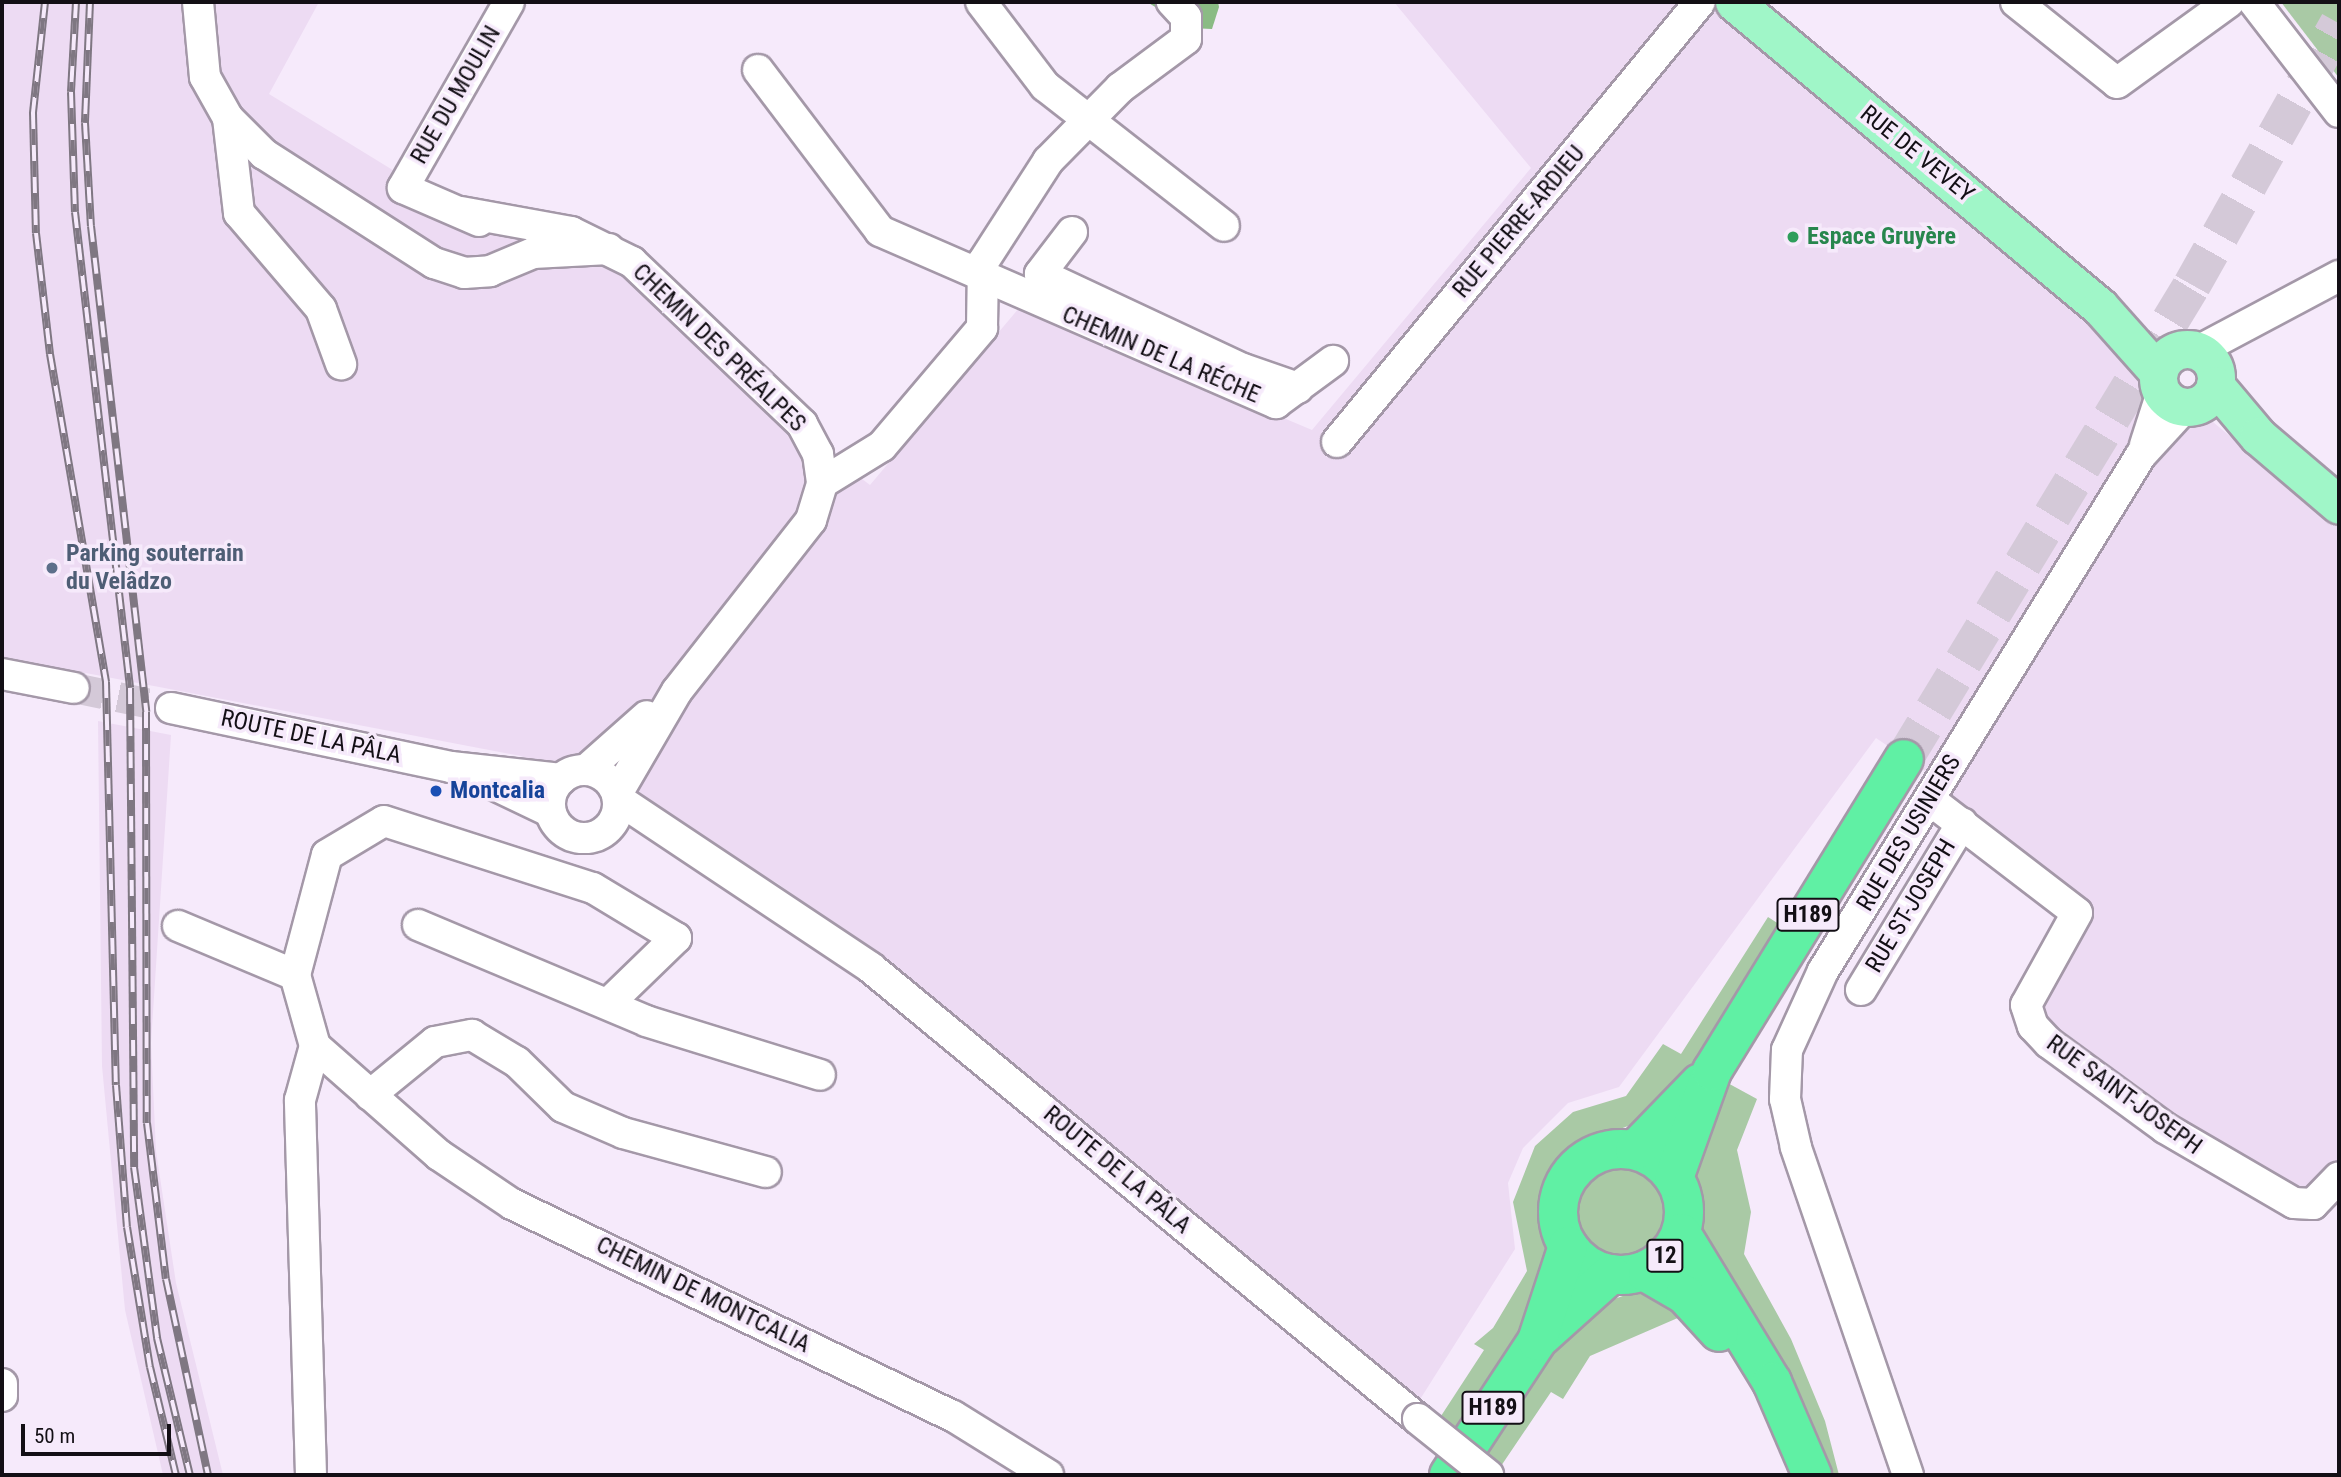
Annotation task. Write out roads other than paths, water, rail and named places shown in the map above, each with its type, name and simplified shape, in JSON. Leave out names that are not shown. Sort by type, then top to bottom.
[{"type":"highway","name":"H189","points":[[1712,1072],[1904,759]]},
{"type":"highway","points":[[1635,1150],[1712,1072]]},
{"type":"highway","points":[[1568,1246],[1558,1211],[1568,1178],[1600,1152],[1635,1150],[1674,1178],[1712,1072]]},
{"type":"highway","name":"12","points":[[1627,1272],[1664,1257],[1681,1233],[1683,1204],[1674,1178]]},
{"type":"highway","name":"12","points":[[1681,1233],[1773,1382],[1812,1475]]},
{"type":"highway","name":"H189","points":[[1449,1475],[1537,1341],[1568,1246]]},
{"type":"highway","name":"12","points":[[1568,1246],[1584,1263],[1627,1272],[1685,1294],[1716,1326],[1759,1396],[1793,1475]]},
{"type":"highway","name":"H189","points":[[1537,1341],[1627,1272]]},
{"type":"main road","name":"RUE DE VEVEY","points":[[1736,2],[2185,380],[2258,436],[2339,505]]},
{"type":"street","points":[[198,2],[205,77],[228,118],[264,153],[434,263],[464,273],[490,271],[533,253],[609,248]]},
{"type":"street","name":"RUE DU MOULIN","points":[[403,188],[509,2]]},
{"type":"street","points":[[981,2],[1045,86],[1224,226]]},
{"type":"street","points":[[559,873],[595,836],[614,822],[618,797],[677,691],[811,520],[822,484],[883,446],[982,328],[983,262],[1048,160],[1088,121],[1186,39],[1186,16],[1172,2]]},
{"type":"street","name":"RUE PIERRE-ARDIEU","points":[[1337,442],[1700,2]]},
{"type":"street","points":[[2016,2],[2117,83],[2229,2]]},
{"type":"street","points":[[2253,2],[2339,112]]},
{"type":"street","name":"CHEMIN DE LA RÉCHE","points":[[758,70],[880,231],[982,278],[1050,293],[1218,368],[1276,403],[1333,361]]},
{"type":"street","points":[[228,118],[239,213],[321,309],[341,365]]},
{"type":"street","name":"CHEMIN DES PRÉALPES","points":[[403,188],[461,212],[533,253]]},
{"type":"street","name":"CHEMIN DES PRÉALPES","points":[[461,212],[520,219],[609,248],[659,284],[802,424],[818,454],[822,484]]},
{"type":"street","points":[[1050,293],[1040,274],[1072,232]]},
{"type":"street","points":[[2185,380],[2339,276]]},
{"type":"street","name":"RUE DES USINIERS","points":[[1908,1475],[1796,1147],[1784,1083],[1787,1050],[1805,1003],[2185,380]]},
{"type":"street","points":[[2,674],[74,688]]},
{"type":"street","points":[[559,873],[552,816],[573,774],[677,691]]},
{"type":"street","name":"ROUTE DE LA PÂLA","points":[[171,708],[451,767],[573,774]]},
{"type":"street","name":"ROUTE DE LA PÂLA","points":[[451,767],[552,816]]},
{"type":"street","points":[[573,774],[606,777],[618,797]]},
{"type":"street","name":"ROUTE DE LA PÂLA","points":[[618,797],[871,968],[1488,1475]]},
{"type":"street","name":"RUE SAINT-JOSEPH","points":[[1930,800],[2077,913],[2026,1005],[2033,1026],[2049,1043],[2165,1128],[2294,1203],[2313,1204],[2339,1177]]},
{"type":"street","points":[[552,816],[566,833],[595,836]]},
{"type":"street","points":[[311,1475],[300,1100],[315,1046],[295,975],[327,855],[384,821],[559,873],[676,938],[609,1003]]},
{"type":"street","name":"RUE ST-JOSEPH","points":[[1861,990],[1962,823]]},
{"type":"street","name":"ROUTE DE LA PÂLA","points":[[595,836],[628,836],[737,877]]},
{"type":"street","points":[[418,925],[559,988],[609,1003],[646,1021],[820,1075]]},
{"type":"street","points":[[178,926],[295,975]]},
{"type":"street","points":[[370,1095],[435,1042],[472,1035],[517,1062],[564,1107],[623,1133],[766,1172]]},
{"type":"street","name":"CHEMIN DE MONTCALIA","points":[[315,1046],[439,1155],[512,1204],[953,1416],[1048,1475]]},
{"type":"street","points":[[2,1384],[2,1396]]},
{"type":"tunnel","points":[[1904,759],[2192,285],[2339,23]]},
{"type":"tunnel","points":[[74,688],[171,708]]},
{"type":"railway","points":[[45,2],[33,113],[36,233],[50,354],[106,682],[116,1085],[127,1227],[150,1367],[176,1475]]},
{"type":"railway","points":[[76,2],[71,92],[75,212],[130,688],[134,1167],[157,1338],[190,1475]]},
{"type":"railway","points":[[90,2],[85,123],[91,226],[146,712],[147,1123],[166,1279],[208,1475]]},
{"type":"place","name":"Espace Gruyère","points":[[1793,237]]},
{"type":"place","name":"Parking souterrain du Velâdzo","points":[[52,568]]},
{"type":"place","name":"Montcalia","points":[[436,791]]}]
